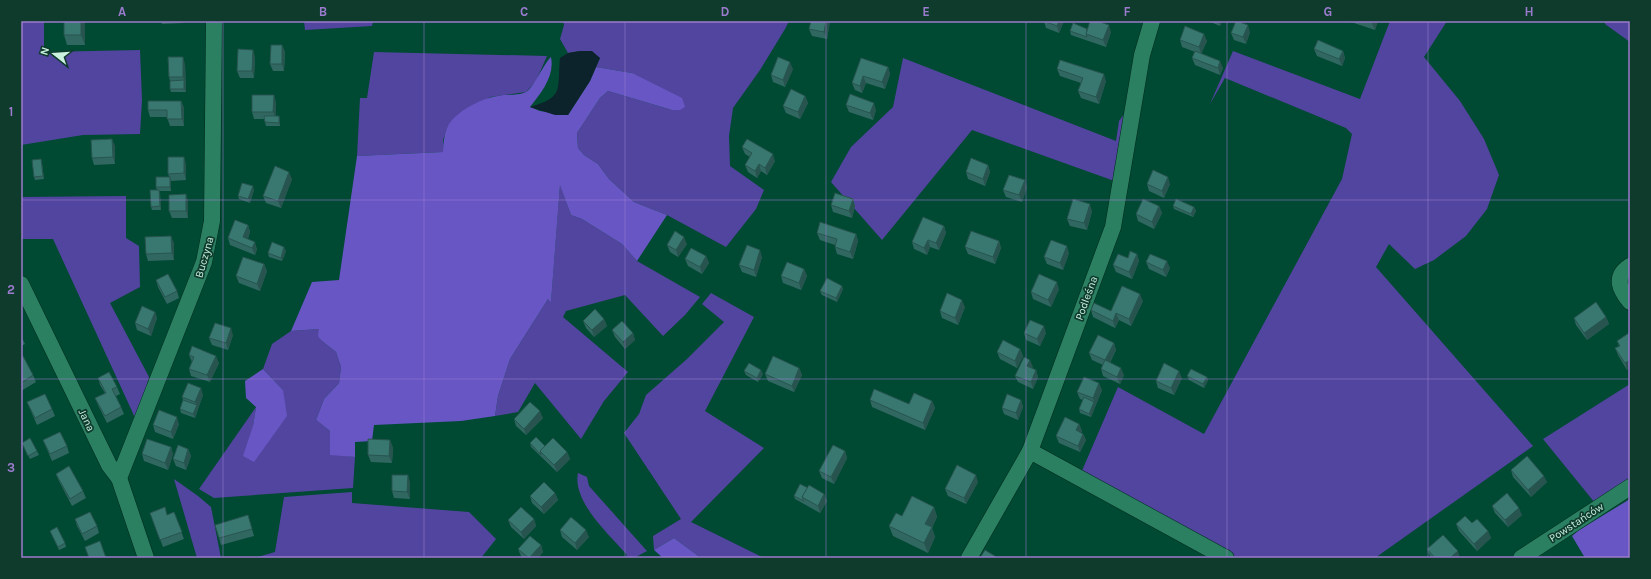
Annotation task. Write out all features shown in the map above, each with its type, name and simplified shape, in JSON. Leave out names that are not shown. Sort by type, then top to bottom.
[{"type":"street","name":"Buczyna","points":[[119,478],[204,262],[210,242],[212,221],[214,21]]},
{"type":"street","name":"Podleśna","points":[[968,558],[1030,451],[1113,227],[1142,55],[1152,21]]},
{"type":"street","points":[[1630,266],[1625,269],[1619,281],[1622,292],[1630,302]]},
{"type":"street","name":"Jana","points":[[21,284],[109,465],[119,478],[146,558]]},
{"type":"street","points":[[1030,451],[1226,558]]},
{"type":"street","name":"Powstańców","points":[[1521,558],[1630,487]]},
{"type":"shaded area","points":[[21,21],[44,21],[44,52],[140,50],[142,100],[140,134],[83,135],[21,145]]},
{"type":"shaded area","points":[[304,21],[373,21],[372,26],[305,30]]},
{"type":"shaded area","points":[[563,21],[789,21],[760,70],[733,108],[729,136],[730,166],[764,190],[756,209],[726,247],[667,215],[634,202],[609,179],[598,164],[584,155],[578,148],[577,133],[600,98],[608,91],[672,110],[632,73],[596,67],[600,58],[580,51],[568,53],[560,39],[564,25]]},
{"type":"shaded area","points":[[1390,21],[1447,21],[1424,57],[1460,101],[1484,139],[1499,175],[1487,209],[1466,236],[1434,260],[1415,269],[1389,244],[1376,267],[1533,446],[1375,558],[1226,558],[1081,473],[1118,387],[1204,434],[1342,179],[1352,134],[1346,128],[1225,78],[1210,104],[1233,51],[1360,99]]},
{"type":"shaded area","points":[[1605,21],[1630,21],[1630,42],[1605,24]]},
{"type":"shaded area","points":[[374,52],[547,56],[536,81],[526,92],[490,97],[448,126],[443,140],[443,152],[357,156],[360,98],[367,98]]},
{"type":"shaded area","points":[[551,57],[552,64],[549,77],[543,90],[530,107],[540,111],[568,115],[590,81],[596,67],[632,73],[682,98],[685,107],[680,110],[672,110],[608,91],[600,98],[577,133],[578,148],[584,155],[598,164],[609,179],[634,202],[667,215],[637,261],[622,244],[582,219],[571,215],[560,185],[551,302],[548,299],[510,359],[498,396],[495,416],[461,421],[374,425],[372,441],[355,442],[355,457],[330,455],[330,431],[316,420],[324,399],[339,383],[341,367],[336,352],[318,336],[319,329],[291,331],[312,282],[339,280],[357,156],[443,152],[447,128],[462,111],[492,97],[526,92]]},
{"type":"shaded area","points":[[903,58],[1116,141],[1119,121],[1127,110],[1120,183],[972,130],[882,240],[831,182],[851,147],[893,107]]},
{"type":"shaded area","points":[[560,184],[571,215],[582,219],[622,244],[637,261],[700,297],[685,315],[663,336],[625,295],[566,311],[563,317],[628,372],[604,401],[581,439],[535,383],[518,412],[495,416],[498,396],[510,359],[548,299],[551,301]]},
{"type":"shaded area","points":[[126,196],[126,238],[139,246],[140,287],[110,303],[149,377],[137,422],[53,239],[21,239],[21,197]]},
{"type":"shaded area","points":[[711,293],[754,317],[705,411],[764,448],[691,522],[764,558],[701,558],[674,538],[654,550],[653,536],[681,519],[624,433],[639,414],[646,395],[687,359],[724,322],[702,304]]},
{"type":"shaded area","points":[[319,329],[322,341],[336,352],[341,367],[339,383],[324,399],[316,420],[330,431],[330,454],[355,457],[353,488],[214,498],[199,489],[256,407],[253,426],[283,390],[263,369],[272,344],[291,331]]},
{"type":"shaded area","points":[[263,369],[283,390],[287,416],[254,462],[243,456],[253,426],[256,407],[246,398],[245,381]]},
{"type":"shaded area","points":[[1630,384],[1630,481],[1595,503],[1543,439]]},
{"type":"shaded area","points":[[578,473],[587,477],[589,486],[647,551],[634,558],[624,558],[627,555],[602,528],[586,506],[578,484]]},
{"type":"shaded area","points":[[174,479],[211,507],[221,558],[197,558]]},
{"type":"shaded area","points":[[352,492],[352,503],[469,512],[496,539],[481,558],[254,558],[275,552],[284,497]]},
{"type":"shaded area","points":[[1630,499],[1630,558],[1585,558],[1572,536],[1579,530]]},
{"type":"shaded area","points":[[674,538],[701,558],[663,558],[654,550]]},
{"type":"water","points":[[592,51],[600,58],[590,81],[568,115],[555,115],[530,107],[549,99],[554,95],[558,84],[560,58],[568,53]]},
{"type":"building","points":[[64,21],[81,21],[81,35],[64,35]]},
{"type":"building","points":[[811,21],[826,21],[824,32],[809,29]]},
{"type":"building","points":[[1044,21],[1059,21],[1057,26]]},
{"type":"building","points":[[1090,21],[1097,21],[1109,25],[1103,40],[1086,34]]},
{"type":"building","points":[[1236,21],[1248,25],[1243,37],[1231,33]]},
{"type":"building","points":[[1073,23],[1087,29],[1087,37],[1070,31]]},
{"type":"building","points":[[1185,26],[1204,34],[1199,47],[1180,40]]},
{"type":"building","points":[[1318,40],[1343,51],[1339,59],[1314,49]]},
{"type":"building","points":[[271,45],[282,45],[282,64],[270,64]]},
{"type":"building","points":[[238,49],[253,50],[252,71],[237,71]]},
{"type":"building","points":[[1195,51],[1220,61],[1218,68],[1192,58]]},
{"type":"building","points":[[168,57],[183,57],[183,77],[169,77]]},
{"type":"building","points":[[778,57],[790,62],[783,80],[771,75]]},
{"type":"building","points":[[861,58],[888,67],[882,82],[863,76],[860,86],[852,83]]},
{"type":"building","points":[[1060,60],[1104,74],[1096,97],[1078,91],[1083,78],[1057,69]]},
{"type":"building","points":[[184,80],[184,89],[170,89],[170,81]]},
{"type":"building","points":[[791,89],[805,96],[798,112],[783,106]]},
{"type":"building","points":[[850,94],[874,103],[870,113],[846,105]]},
{"type":"building","points":[[252,95],[274,95],[273,112],[252,112]]},
{"type":"building","points":[[148,101],[181,101],[182,119],[167,119],[167,110],[148,110]]},
{"type":"building","points":[[264,116],[279,116],[279,123],[265,122]]},
{"type":"building","points":[[112,139],[113,157],[92,158],[91,140]]},
{"type":"building","points":[[747,139],[773,154],[765,168],[759,164],[755,171],[745,165],[752,153],[742,147]]},
{"type":"building","points":[[168,157],[184,157],[184,173],[168,174]]},
{"type":"building","points":[[971,158],[988,165],[983,179],[966,172]]},
{"type":"building","points":[[41,159],[43,176],[34,177],[32,160]]},
{"type":"building","points":[[275,166],[289,172],[278,201],[263,196]]},
{"type":"building","points":[[1153,170],[1168,177],[1162,191],[1147,184]]},
{"type":"building","points":[[1009,175],[1025,180],[1019,195],[1003,190]]},
{"type":"building","points":[[156,177],[170,177],[170,187],[156,187]]},
{"type":"building","points":[[242,183],[253,186],[248,199],[238,196]]},
{"type":"building","points":[[150,190],[159,190],[160,206],[151,207]]},
{"type":"building","points":[[835,193],[853,199],[849,211],[831,205]]},
{"type":"building","points":[[186,194],[186,211],[169,211],[169,195]]},
{"type":"building","points":[[1073,199],[1090,204],[1084,223],[1067,219]]},
{"type":"building","points":[[1143,199],[1159,206],[1152,222],[1136,214]]},
{"type":"building","points":[[1176,199],[1194,207],[1191,214],[1173,206]]},
{"type":"building","points":[[923,217],[944,226],[936,243],[928,240],[924,248],[912,242]]},
{"type":"building","points":[[235,220],[248,225],[243,237],[255,242],[252,248],[228,238]]},
{"type":"building","points":[[820,222],[856,234],[850,252],[835,247],[837,239],[817,233]]},
{"type":"building","points":[[675,231],[684,237],[676,250],[667,245]]},
{"type":"building","points":[[971,231],[999,241],[993,257],[965,247]]},
{"type":"building","points":[[171,236],[172,253],[146,254],[145,237]]},
{"type":"building","points":[[1051,240],[1067,246],[1060,263],[1044,257]]},
{"type":"building","points":[[272,242],[284,247],[281,258],[268,253]]},
{"type":"building","points":[[747,245],[760,250],[754,270],[739,265]]},
{"type":"building","points":[[691,248],[706,256],[700,267],[685,259]]},
{"type":"building","points":[[1130,251],[1137,254],[1129,272],[1113,265],[1118,254],[1128,258]]},
{"type":"building","points":[[1150,254],[1167,261],[1163,270],[1146,262]]},
{"type":"building","points":[[243,257],[264,264],[257,284],[236,276]]},
{"type":"building","points":[[787,262],[804,269],[799,283],[781,276]]},
{"type":"building","points":[[168,274],[177,291],[165,297],[156,280]]},
{"type":"building","points":[[1039,274],[1057,282],[1048,300],[1031,292]]},
{"type":"building","points":[[827,278],[842,286],[836,298],[820,291]]},
{"type":"building","points":[[1122,286],[1140,294],[1129,319],[1116,313],[1113,321],[1091,310],[1094,303],[1111,311]]},
{"type":"building","points":[[947,293],[962,300],[955,318],[940,311]]},
{"type":"building","points":[[1596,302],[1606,317],[1584,333],[1574,318]]},
{"type":"building","points":[[142,306],[155,312],[148,329],[135,323]]},
{"type":"building","points":[[595,309],[604,319],[592,330],[583,321]]},
{"type":"building","points":[[1030,320],[1044,326],[1037,339],[1024,333]]},
{"type":"building","points":[[622,321],[633,333],[623,342],[612,330]]},
{"type":"building","points":[[215,323],[231,328],[226,343],[209,338]]},
{"type":"building","points":[[1629,333],[1630,360],[1625,363],[1615,348],[1620,346],[1617,341]]},
{"type":"building","points":[[1098,335],[1114,343],[1105,360],[1089,353]]},
{"type":"building","points":[[1003,340],[1020,349],[1015,361],[997,352]]},
{"type":"building","points":[[192,346],[216,356],[207,375],[189,369],[194,357],[189,355]]},
{"type":"building","points":[[23,356],[33,375],[21,383],[21,357]]},
{"type":"building","points":[[773,356],[799,368],[792,386],[765,374]]},
{"type":"building","points":[[1024,357],[1030,360],[1027,366],[1036,370],[1031,382],[1015,376]]},
{"type":"building","points":[[1105,360],[1121,368],[1117,377],[1101,369]]},
{"type":"building","points":[[749,363],[761,370],[757,378],[744,371]]},
{"type":"building","points":[[1164,363],[1179,371],[1171,388],[1156,381]]},
{"type":"building","points":[[1191,369],[1207,377],[1203,384],[1187,376]]},
{"type":"building","points":[[109,372],[117,387],[112,389],[121,407],[105,416],[95,398],[106,393],[98,378]]},
{"type":"building","points":[[1084,377],[1099,383],[1093,398],[1077,392]]},
{"type":"building","points":[[188,383],[201,388],[195,402],[182,397]]},
{"type":"building","points":[[874,389],[909,404],[914,393],[932,401],[923,423],[870,400]]},
{"type":"building","points":[[45,394],[52,409],[35,418],[27,402]]},
{"type":"building","points":[[1007,394],[1021,400],[1016,413],[1002,408]]},
{"type":"building","points":[[1084,397],[1094,402],[1089,414],[1079,409]]},
{"type":"building","points":[[183,400],[197,405],[193,414],[180,409]]},
{"type":"building","points":[[530,402],[540,411],[524,429],[514,419]]},
{"type":"building","points":[[159,410],[177,417],[171,432],[153,425]]},
{"type":"building","points":[[1065,417],[1079,424],[1076,430],[1083,434],[1078,446],[1056,436]]},
{"type":"building","points":[[60,432],[67,446],[50,454],[43,440]]},
{"type":"building","points":[[536,437],[545,446],[540,451],[541,455],[530,443]]},
{"type":"building","points":[[30,438],[37,451],[28,456],[22,443]]},
{"type":"building","points":[[553,438],[567,452],[554,465],[540,451]]},
{"type":"building","points":[[147,439],[171,447],[165,463],[142,454]]},
{"type":"building","points":[[368,439],[390,440],[389,456],[368,455]]},
{"type":"building","points":[[178,445],[188,449],[184,463],[173,459]]},
{"type":"building","points":[[833,445],[845,451],[831,477],[819,471]]},
{"type":"building","points":[[1527,456],[1544,476],[1528,490],[1511,470]]},
{"type":"building","points":[[957,465],[976,475],[964,498],[945,489]]},
{"type":"building","points":[[69,466],[83,491],[70,499],[56,474]]},
{"type":"building","points":[[392,475],[408,475],[407,492],[392,491]]},
{"type":"building","points":[[544,482],[555,493],[541,507],[530,496]]},
{"type":"building","points":[[800,484],[808,488],[802,497],[804,501],[794,496]]},
{"type":"building","points":[[809,485],[824,494],[818,506],[802,497]]},
{"type":"building","points":[[1507,493],[1519,508],[1505,520],[1492,506]]},
{"type":"building","points":[[912,496],[934,507],[925,524],[932,527],[924,543],[889,526],[896,513],[902,516]]},
{"type":"building","points":[[165,507],[167,515],[174,512],[182,532],[160,540],[150,513]]},
{"type":"building","points":[[521,507],[534,519],[521,532],[508,520]]},
{"type":"building","points":[[90,512],[97,526],[82,534],[75,519]]},
{"type":"building","points":[[248,515],[252,529],[219,538],[215,525]]},
{"type":"building","points":[[1465,516],[1472,523],[1477,519],[1488,531],[1474,544],[1456,524]]},
{"type":"building","points":[[571,517],[586,530],[575,543],[560,530]]},
{"type":"building","points":[[57,527],[65,543],[58,547],[50,531]]},
{"type":"building","points":[[1443,535],[1458,551],[1450,558],[1435,558],[1427,549]]},
{"type":"building","points":[[530,536],[541,545],[529,558],[518,549]]},
{"type":"building","points":[[100,541],[106,558],[89,558],[85,547]]},
{"type":"building","points":[[985,550],[998,558],[980,558]]}]
